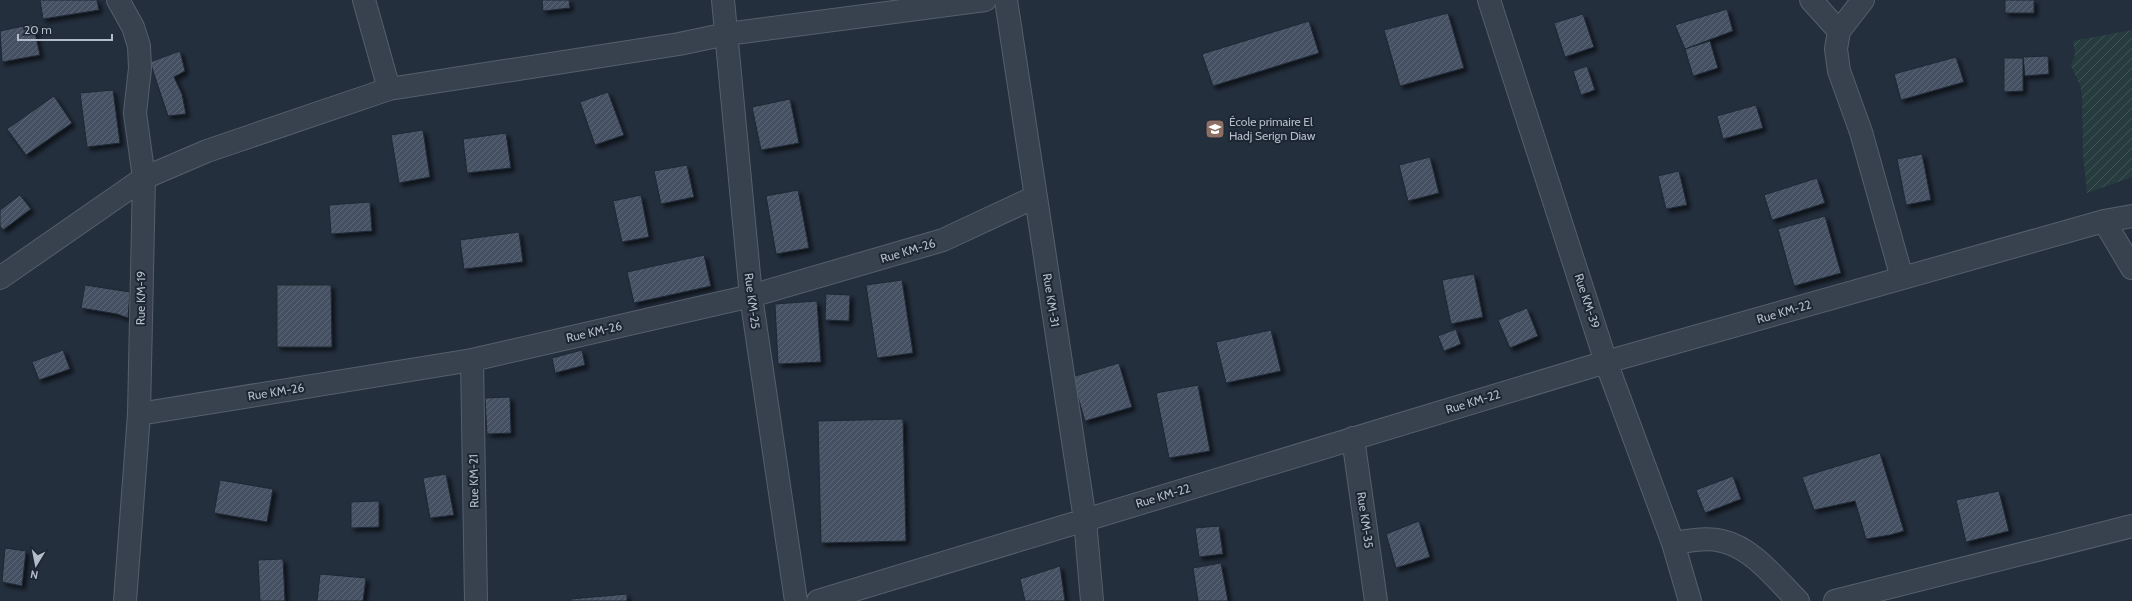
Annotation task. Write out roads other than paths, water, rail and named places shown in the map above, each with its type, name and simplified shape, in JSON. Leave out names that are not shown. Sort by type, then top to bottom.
[{"type":"street","name":"Rue KM-19","points":[[118,0],[134,27],[139,46],[140,68],[135,113],[144,178],[139,414],[125,601]]},
{"type":"street","points":[[364,0],[389,89]]},
{"type":"street","name":"Rue KM-25","points":[[723,0],[751,296],[796,601]]},
{"type":"street","points":[[4,267],[144,178],[207,151],[389,89],[679,44],[726,34],[985,0]]},
{"type":"street","name":"Rue KM-31","points":[[1006,0],[1085,520],[1092,601]]},
{"type":"street","name":"Rue KM-39","points":[[1489,0],[1606,362],[1672,543],[1690,601]]},
{"type":"street","points":[[1811,0],[1839,31]]},
{"type":"street","points":[[1863,0],[1839,31],[1836,49],[1839,71],[1861,132],[1902,278]]},
{"type":"street","name":"Rue KM-26","points":[[139,414],[472,360],[751,296],[943,240],[1035,197]]},
{"type":"street","name":"Rue KM-22","points":[[818,601],[1606,362],[2104,221],[2132,216]]},
{"type":"street","points":[[2104,221],[2132,268]]},
{"type":"street","name":"Rue KM-21","points":[[472,360],[476,601]]},
{"type":"street","name":"Rue KM-35","points":[[1353,438],[1376,601]]},
{"type":"street","points":[[1835,601],[2132,526]]},
{"type":"street","points":[[1672,543],[1706,540],[1721,541],[1735,546],[1760,563],[1798,601]]},
{"type":"place","name":"École primaire El Hadj Serign Diaw","points":[[1215,129]]}]
